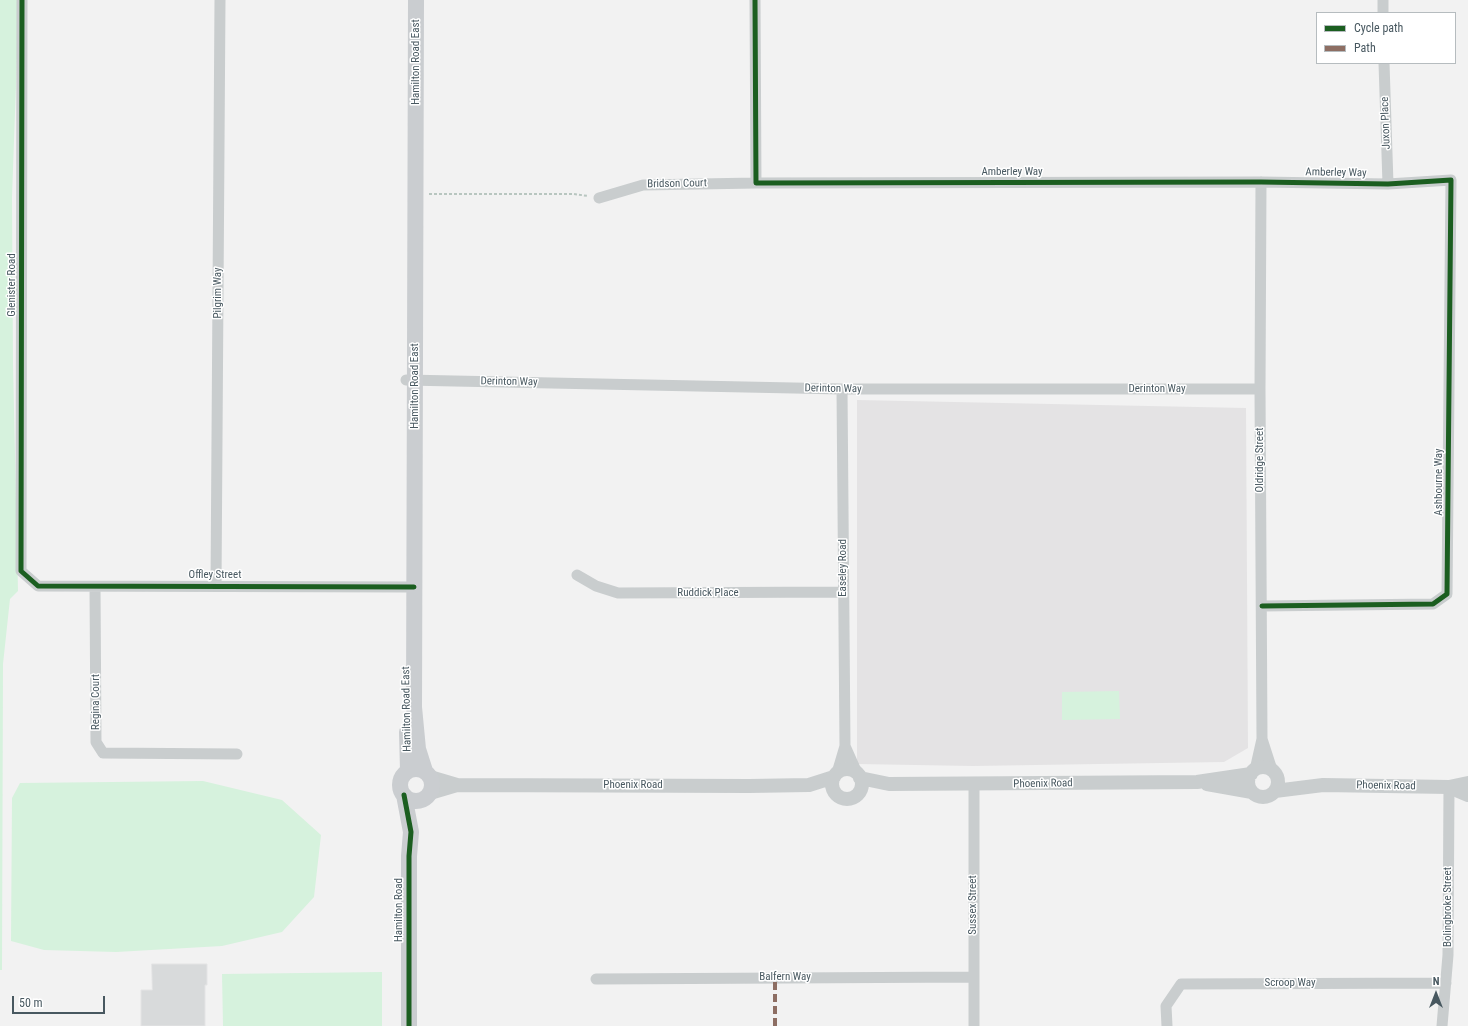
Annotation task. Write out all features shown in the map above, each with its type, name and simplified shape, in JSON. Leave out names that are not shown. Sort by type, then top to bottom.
[{"type":"main road","name":"Hamilton Road East","points":[[406,0],[410,380],[410,586],[406,719],[408,770]]},
{"type":"main road","name":"Hamilton Road East","points":[[410,380],[416,0]]},
{"type":"main road","name":"Hamilton Road East","points":[[410,586],[414,707],[418,749],[428,774]]},
{"type":"main road","points":[[416,768],[428,774],[432,785],[429,795],[418,801],[404,796],[400,787],[400,782],[408,770],[416,768]]},
{"type":"main road","name":"Hamilton Road","points":[[411,832],[429,795]]},
{"type":"main road","name":"Hamilton Road","points":[[404,796],[411,832],[409,856],[409,1026]]},
{"type":"street","name":"Glenister Road","points":[[21,571],[22,0]]},
{"type":"street","name":"Pilgrim Way","points":[[216,585],[220,0]]},
{"type":"street","points":[[755,0],[756,183]]},
{"type":"street","points":[[1383,0],[1383,12]]},
{"type":"street","name":"Juxon Place","points":[[1384,64],[1388,184]]},
{"type":"street","name":"Amberley Way","points":[[756,183],[1261,182],[1388,184],[1451,180]]},
{"type":"street","name":"Ashbourne Way","points":[[1262,606],[1433,604],[1447,594],[1451,180]]},
{"type":"street","name":"Oldridge Street","points":[[1253,772],[1262,739],[1260,390],[1261,182]]},
{"type":"street","name":"Bridson Court","points":[[599,198],[643,185],[756,183]]},
{"type":"street","name":"Derinton Way","points":[[410,380],[842,390],[1260,390]]},
{"type":"street","name":"Easeley Road","points":[[836,775],[845,746],[842,390]]},
{"type":"street","name":"Offley Street","points":[[21,571],[38,586],[410,586]]},
{"type":"street","name":"Ruddick Place","points":[[577,575],[596,586],[618,593],[843,592]]},
{"type":"street","name":"Regina Court","points":[[95,587],[96,742],[103,753],[237,754]]},
{"type":"street","name":"Oldridge Street","points":[[1262,739],[1275,779]]},
{"type":"street","name":"Easeley Road","points":[[845,746],[859,776]]},
{"type":"street","points":[[1262,767],[1275,779],[1268,796],[1262,797],[1252,792],[1248,782],[1253,772],[1262,767]]},
{"type":"street","points":[[846,769],[859,776],[862,784],[859,793],[853,798],[847,800],[836,795],[831,784],[836,775],[846,769]]},
{"type":"street","name":"Phoenix Road","points":[[859,776],[889,784],[1197,782],[1253,772]]},
{"type":"street","name":"Phoenix Road","points":[[428,774],[456,785]]},
{"type":"street","name":"Phoenix Road","points":[[429,795],[456,785],[749,786],[809,784],[836,775]]},
{"type":"street","name":"Phoenix Road","points":[[1275,779],[1323,785],[1449,787],[1468,784]]},
{"type":"street","name":"Phoenix Road","points":[[1197,782],[1252,792]]},
{"type":"street","name":"Phoenix Road","points":[[809,784],[836,795]]},
{"type":"street","name":"Phoenix Road","points":[[859,793],[889,784]]},
{"type":"street","name":"Sussex Street","points":[[974,784],[974,1026]]},
{"type":"street","name":"Phoenix Road","points":[[1449,787],[1468,795]]},
{"type":"street","name":"Bolingbroke Street","points":[[1442,1026],[1448,956],[1449,787]]},
{"type":"street","name":"Balfern Way","points":[[596,979],[973,977]]},
{"type":"street","name":"Scroop Way","points":[[1166,1026],[1166,1006],[1181,984],[1446,983]]},
{"type":"path","points":[[422,194],[574,194],[599,198]]},
{"type":"shaded area","points":[[857,400],[1246,408],[1248,748],[1224,762],[973,766],[857,764]]},
{"type":"green space","points":[[0,0],[19,0],[12,197],[13,364],[18,591],[10,599],[3,664],[2,970],[0,970]]},
{"type":"green space","points":[[1119,691],[1120,719],[1062,720],[1062,692]]},
{"type":"green space","points":[[203,781],[282,800],[321,835],[314,897],[282,932],[222,946],[116,952],[44,950],[11,941],[12,798],[20,783]]},
{"type":"green space","points":[[382,972],[382,1026],[223,1026],[222,974]]},
{"type":"building","points":[[152,964],[207,964],[207,985],[205,985],[205,1026],[141,1026],[141,990],[152,990]]},
{"type":"marked path","points":[[775,977],[775,1026]]},
{"type":"cycle path","points":[[22,0],[21,571],[38,586],[414,587]]},
{"type":"cycle path","points":[[755,0],[756,183],[1261,182],[1388,184],[1451,180],[1447,594],[1433,604],[1262,606]]},
{"type":"cycle path","points":[[404,795],[411,832],[409,856],[409,1026]]}]
